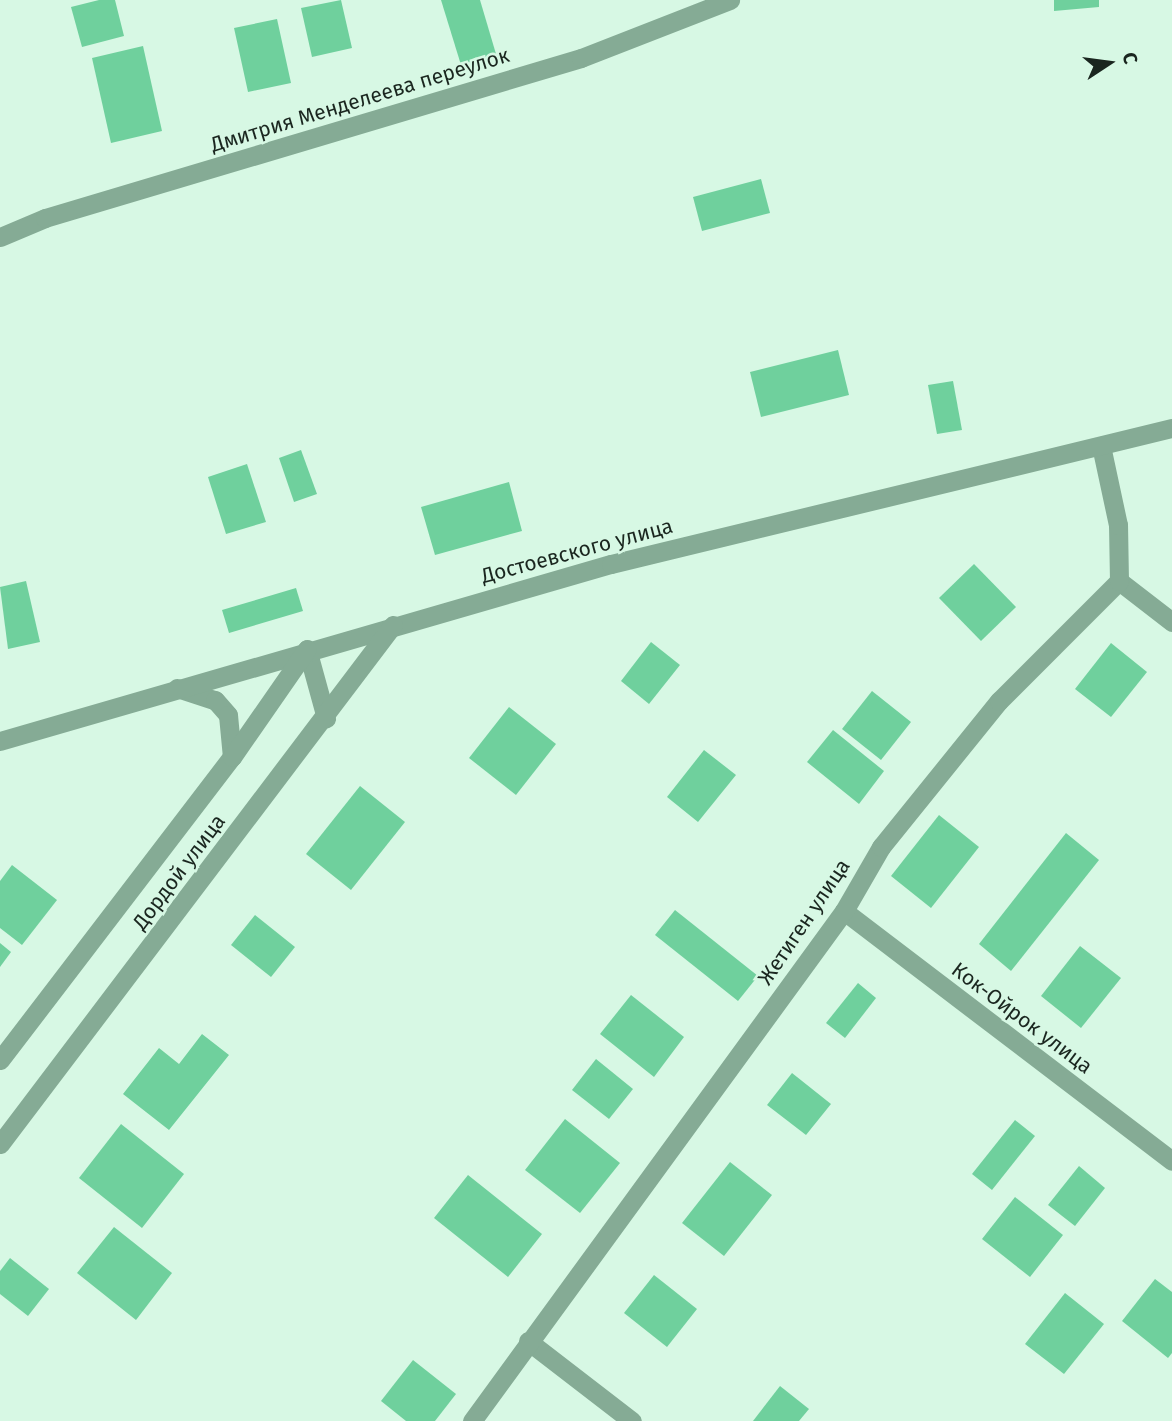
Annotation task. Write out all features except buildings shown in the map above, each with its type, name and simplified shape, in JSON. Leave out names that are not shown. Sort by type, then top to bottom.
[{"type":"street","name":"Дмитрия Менделеева переулок","points":[[0,237],[45,218],[581,58],[730,0]]},
{"type":"street","name":"Достоевского улица","points":[[0,741],[307,649],[611,564],[1172,428]]},
{"type":"street","points":[[1101,446],[1118,525],[1119,581],[1172,622]]},
{"type":"street","name":"Жетиген улица","points":[[472,1421],[844,912],[881,847],[999,701],[1119,581]]},
{"type":"street","name":"Дордой улица","points":[[0,1144],[326,718],[393,625]]},
{"type":"street","points":[[307,649],[326,718]]},
{"type":"street","name":"Дордой улица","points":[[0,1060],[232,757],[307,649]]},
{"type":"street","points":[[176,687],[215,700],[228,715],[232,757]]},
{"type":"street","name":"Кок-Ойрок улица","points":[[844,912],[1172,1161]]},
{"type":"street","points":[[528,1342],[632,1421]]}]
